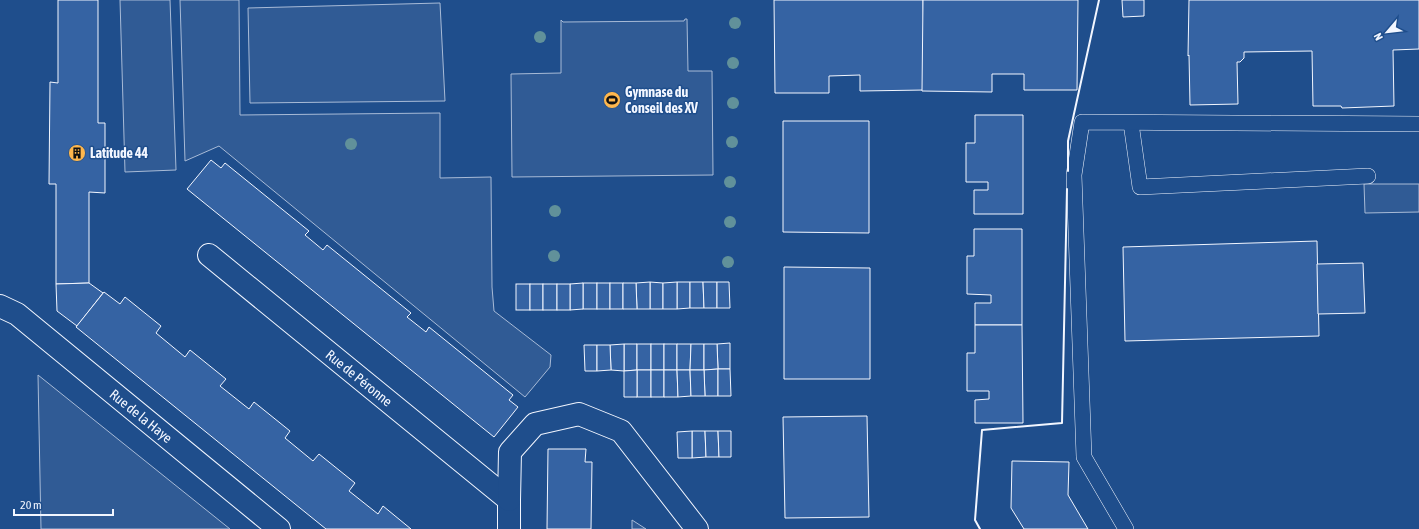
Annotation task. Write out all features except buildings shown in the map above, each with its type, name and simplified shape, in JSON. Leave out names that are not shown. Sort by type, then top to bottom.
[{"type":"street","name":"Rue de Péronne","points":[[209,255],[510,500]]},
{"type":"street","name":"Rue de la Haye","points":[[0,306],[17,314],[279,529]]},
{"type":"street","points":[[509,529],[510,452],[535,424],[579,414],[621,431],[697,529]]},
{"type":"lane","points":[[1126,529],[1084,457],[1074,175],[1082,122],[1419,124]]},
{"type":"lane","points":[[1131,123],[1140,187],[1368,176]]},
{"type":"shaded area","points":[[120,0],[170,0],[176,170],[125,172]]},
{"type":"shaded area","points":[[180,0],[239,0],[240,115],[440,113],[440,178],[491,177],[492,287],[494,311],[551,355],[550,367],[525,397],[219,146],[185,161]]},
{"type":"shaded area","points":[[440,3],[445,101],[250,103],[248,8]]},
{"type":"shaded area","name":"Gymnase du Conseil des XV","points":[[687,19],[688,71],[712,71],[713,175],[512,177],[511,74],[561,73],[561,20],[563,22],[684,21]]},
{"type":"shaded area","points":[[1364,184],[1419,184],[1419,212],[1365,213]]},
{"type":"shaded area","points":[[38,375],[230,529],[41,529]]},
{"type":"shaded area","points":[[632,520],[646,529],[632,529]]},
{"type":"wall","points":[[1068,171],[1068,141],[1099,0]]},
{"type":"wall","points":[[980,529],[975,520],[982,430],[1062,423],[1067,189]]},
{"type":"place","name":"Gymnase du Conseil des XV","points":[[612,100]]},
{"type":"place","name":"Latitude 44","points":[[77,153]]}]
